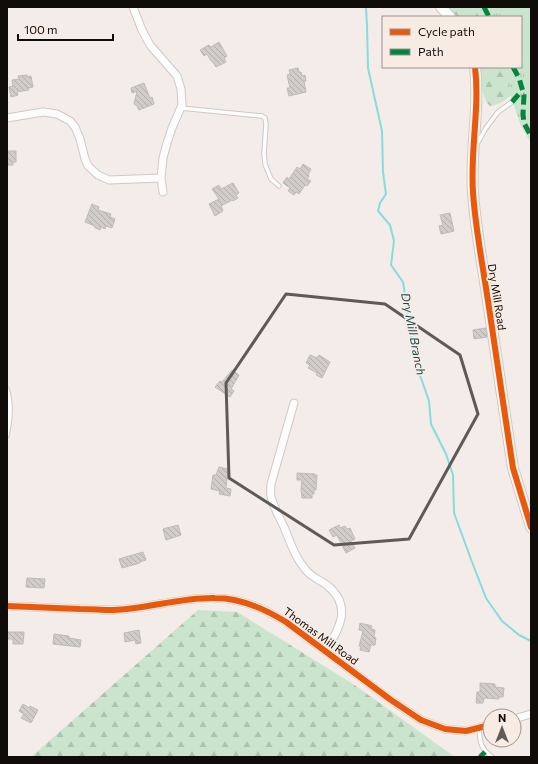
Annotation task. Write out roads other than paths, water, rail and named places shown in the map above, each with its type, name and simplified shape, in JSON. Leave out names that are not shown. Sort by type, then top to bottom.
[{"type":"street","points":[[133,7],[150,45],[177,76],[182,89],[182,105],[172,128],[163,158],[161,178],[163,192]]},
{"type":"street","points":[[441,7],[449,16]]},
{"type":"street","name":"Dry Mill Road","points":[[475,68],[476,93],[472,152],[473,191],[478,238],[508,442],[531,527]]},
{"type":"street","points":[[7,118],[43,112],[57,114],[70,121],[75,127],[88,166],[98,175],[109,180],[161,178]]},
{"type":"street","points":[[294,403],[270,484],[271,496],[299,560],[306,571],[315,579],[327,586],[341,603],[342,613],[339,624],[334,637],[325,650]]},
{"type":"street","name":"Thomas Mill Road","points":[[7,606],[112,610],[133,609],[202,598],[230,599],[257,606],[272,613],[325,650],[391,700],[421,720],[445,729],[466,731],[482,727]]},
{"type":"lane","points":[[472,152],[486,128],[498,112],[512,102]]},
{"type":"lane","points":[[181,108],[262,116],[265,118],[265,164],[271,179],[279,186]]},
{"type":"lane","points":[[7,389],[10,402],[7,436]]},
{"type":"lane","points":[[479,728],[482,746],[485,752],[492,757]]},
{"type":"waterway","name":"Dry Mill Branch","points":[[366,7],[368,68],[382,131],[383,172],[386,194],[380,203],[378,211],[390,225],[394,241],[391,265],[403,282],[416,364],[429,401],[431,424],[446,454],[453,475],[454,513],[486,598],[502,621],[519,635],[531,641]]}]
